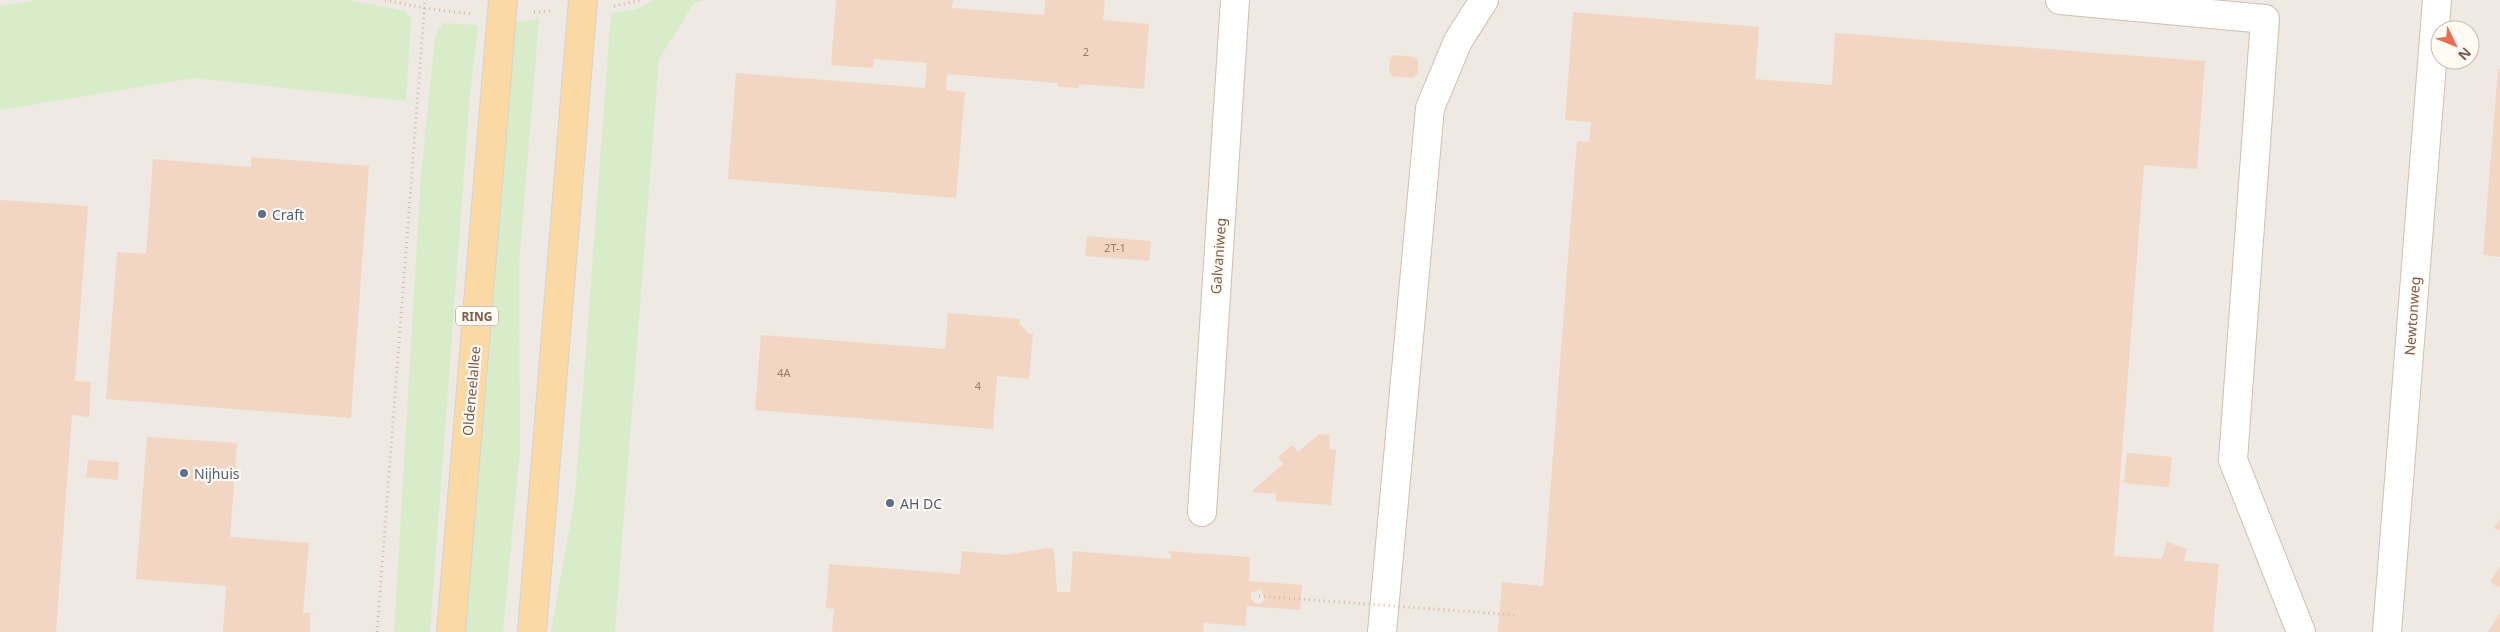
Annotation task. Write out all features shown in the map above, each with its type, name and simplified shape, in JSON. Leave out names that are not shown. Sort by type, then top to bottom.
[{"type":"main road","points":[[532,632],[583,0]]},
{"type":"main road","name":"Oldeneelallee","points":[[451,632],[502,7]]},
{"type":"street","name":"Galvaniweg","points":[[1202,512],[1235,0]]},
{"type":"street","points":[[1382,632],[1430,108],[1458,41],[1484,0]]},
{"type":"street","points":[[2060,0],[2265,19],[2233,460],[2302,632]]},
{"type":"street","name":"Newtonweg","points":[[2387,632],[2437,0]]},
{"type":"path","points":[[385,0],[466,14],[502,7]]},
{"type":"path","points":[[377,632],[425,0]]},
{"type":"path","points":[[1259,596],[1515,615]]},
{"type":"shaded area","points":[[0,0],[2500,0],[2500,632],[0,632]]},
{"type":"green space","points":[[36,0],[349,0],[405,11],[411,19],[406,101],[193,78],[0,110],[0,6]]},
{"type":"green space","points":[[654,0],[705,0],[694,3],[659,59],[615,632],[551,632],[575,496],[611,13],[636,9]]},
{"type":"green space","points":[[539,19],[519,265],[520,450],[503,632],[462,632],[516,22]]},
{"type":"green space","points":[[443,23],[478,25],[469,106],[430,632],[394,632],[421,174],[435,37]]},
{"type":"building","points":[[836,0],[953,0],[952,8],[1044,15],[1045,0],[1105,0],[1103,20],[1149,24],[1144,89],[1079,84],[1079,88],[1058,87],[1058,83],[947,74],[946,90],[965,92],[956,198],[728,179],[736,73],[925,88],[927,63],[874,59],[873,68],[831,65]]},
{"type":"building","points":[[1573,12],[1759,27],[1755,79],[1832,85],[1835,33],[2205,61],[2197,169],[2144,165],[2114,556],[2162,559],[2167,542],[2187,549],[2183,561],[2219,564],[2213,632],[1498,632],[1502,582],[1543,586],[1577,141],[1589,142],[1591,122],[1565,120]]},
{"type":"building","points":[[1394,55],[1415,57],[1418,61],[1418,74],[1413,78],[1392,76],[1389,71],[1390,59]]},
{"type":"building","points":[[2498,69],[2500,69],[2500,257],[2483,255]]},
{"type":"building","points":[[251,157],[369,166],[351,418],[106,399],[117,252],[146,254],[153,159],[251,167]]},
{"type":"building","points":[[0,200],[88,206],[75,381],[91,382],[89,417],[72,415],[56,632],[0,632]]},
{"type":"building","points":[[1087,236],[1151,241],[1149,261],[1085,256]]},
{"type":"building","points":[[948,313],[1020,319],[1019,323],[1029,334],[1033,334],[1029,379],[997,376],[993,429],[755,410],[761,335],[945,349]]},
{"type":"building","points":[[1319,434],[1330,435],[1329,449],[1336,450],[1331,505],[1276,501],[1276,494],[1251,492],[1283,464],[1278,457],[1292,445],[1298,452]]},
{"type":"building","points":[[147,437],[237,443],[230,537],[309,543],[303,613],[314,613],[310,615],[310,632],[223,632],[226,586],[136,579]]},
{"type":"building","points":[[2127,453],[2172,457],[2169,487],[2124,483]]},
{"type":"building","points":[[88,460],[119,462],[118,480],[86,477]]},
{"type":"building","points":[[2500,519],[2500,531],[2494,528]]},
{"type":"building","points":[[1047,548],[1054,549],[1057,592],[1070,592],[1073,551],[1171,559],[1171,554],[1168,551],[1250,557],[1249,581],[1302,585],[1300,610],[1247,606],[1245,626],[1204,623],[1203,632],[832,632],[834,609],[826,608],[829,564],[960,574],[962,551],[1004,555]],"holes":[[[1260,589],[1265,598],[1262,603],[1257,604],[1251,599],[1251,593]]]},
{"type":"building","points":[[2500,566],[2500,588],[2490,582]]},
{"type":"building","points":[[2500,613],[2500,632],[2488,632]]},
{"type":"place","name":"Craft","points":[[262,214]]},
{"type":"place","name":"Nijhuis","points":[[184,473]]},
{"type":"place","name":"AH DC","points":[[890,503]]}]
